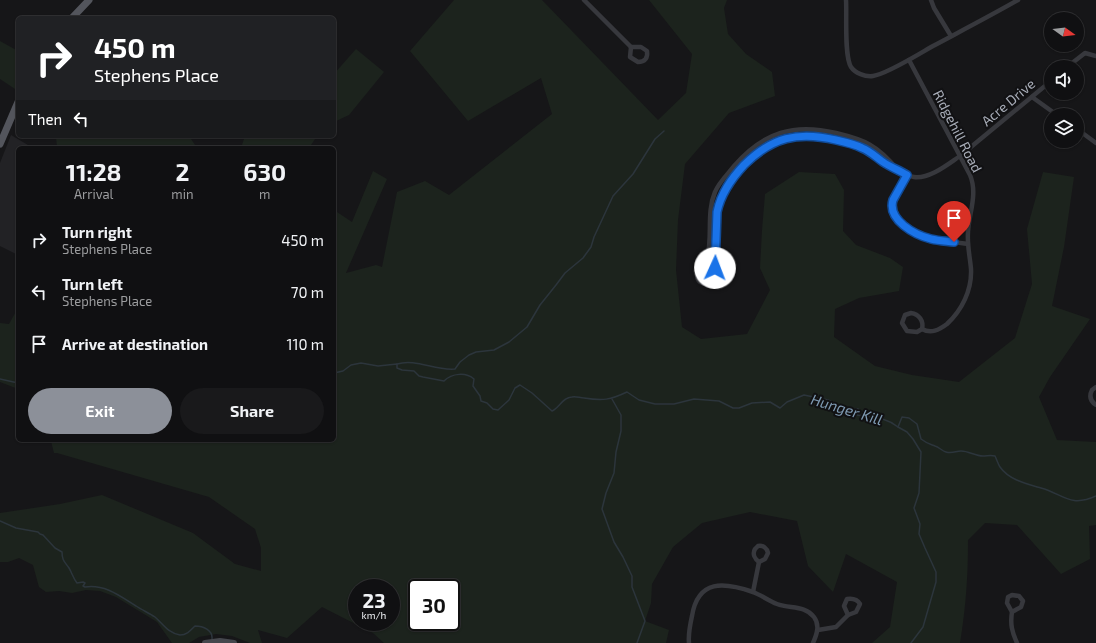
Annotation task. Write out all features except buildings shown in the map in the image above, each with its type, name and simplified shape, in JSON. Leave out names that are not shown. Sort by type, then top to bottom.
[{"type":"main road","points":[[74,16],[89,0]]},
{"type":"main road","points":[[0,144],[16,107]]},
{"type":"street","points":[[584,0],[631,47]]},
{"type":"street","points":[[846,0],[848,56],[850,66],[859,74],[872,76],[909,60],[1018,0]]},
{"type":"street","points":[[931,0],[934,8],[951,36]]},
{"type":"street","points":[[1075,60],[1085,53],[1096,56]]},
{"type":"street","name":"Ridgehill Road","points":[[909,60],[960,156],[972,180],[974,188],[968,233],[971,276],[964,301],[958,312],[942,328],[933,332],[922,329]]},
{"type":"street","name":"Acre Drive","points":[[907,175],[918,177],[929,174],[946,166],[1044,87]]},
{"type":"street","points":[[1032,97],[1047,108]]},
{"type":"street","points":[[897,169],[887,157],[874,146],[858,138],[815,129],[805,128],[788,131],[760,142],[747,152],[721,182],[715,192],[712,200],[707,258],[697,275],[699,280],[702,283],[708,284],[714,282],[716,276],[714,262],[717,217],[719,204],[724,192],[739,170],[763,149],[789,137],[818,137],[856,145],[869,152],[883,162],[907,175],[892,204],[892,210],[895,216],[908,228],[924,236],[938,240],[968,244]]},
{"type":"street","points":[[788,131],[789,137]]},
{"type":"street","points":[[1084,134],[1096,143]]},
{"type":"street","points":[[856,145],[858,138]]},
{"type":"street","points":[[735,166],[739,170]]},
{"type":"street","points":[[710,217],[717,217]]},
{"type":"street","name":"Ridgehill Road","points":[[907,314],[915,314],[921,320],[922,329],[917,332],[907,331],[902,323],[903,317],[907,314]]},
{"type":"street","points":[[1096,387],[1092,390],[1090,398],[1096,406]]},
{"type":"street","points":[[753,592],[759,562]]},
{"type":"street","points":[[689,643],[688,635],[696,600],[703,591],[709,587],[723,586],[753,592],[781,606],[808,611],[816,622],[818,630],[813,643]]},
{"type":"street","points":[[1012,612],[1012,632],[1017,643]]},
{"type":"street","points":[[818,630],[836,627],[848,615]]},
{"type":"street","points":[[205,643],[220,641],[234,643]]},
{"type":"shaded area","points":[[454,0],[542,0],[658,120],[686,93],[692,54],[649,0],[727,0],[724,8],[728,34],[746,54],[772,72],[775,96],[729,113],[685,164],[678,220],[676,270],[682,327],[701,339],[747,334],[770,290],[760,268],[765,194],[799,172],[835,174],[844,190],[843,231],[856,245],[890,258],[903,267],[899,291],[859,298],[835,309],[834,337],[875,366],[912,375],[959,382],[1015,338],[1032,284],[1027,229],[1043,172],[1074,177],[1064,247],[1052,306],[1090,319],[1050,377],[1039,397],[1057,440],[1096,442],[1096,525],[1089,526],[1090,559],[1061,574],[1017,525],[985,523],[968,540],[966,592],[960,643],[872,643],[890,627],[897,582],[846,554],[833,592],[808,566],[797,521],[750,512],[702,523],[673,547],[652,584],[651,603],[645,621],[669,630],[666,643],[384,643],[369,631],[400,631],[400,579],[348,579],[348,620],[322,607],[287,638],[258,630],[262,643],[250,643],[232,636],[216,634],[199,637],[189,643],[172,643],[157,622],[116,597],[100,591],[86,590],[72,593],[59,591],[46,592],[39,587],[33,565],[19,558],[8,562],[0,562],[0,513],[60,504],[102,495],[193,533],[235,564],[261,571],[261,548],[255,529],[209,497],[54,453],[51,442],[336,442],[336,211],[352,222],[373,171],[387,179],[346,273],[376,265],[382,267],[397,192],[425,181],[449,195],[552,114],[541,78],[468,121],[410,51]]},
{"type":"shaded area","points":[[0,41],[16,50],[16,88],[15,89],[0,79]]},
{"type":"shaded area","points":[[356,49],[384,72],[349,115],[336,121],[336,72]]},
{"type":"shaded area","points":[[11,135],[30,146],[16,146],[16,254],[0,246],[0,163]]},
{"type":"shaded area","points":[[56,138],[190,138],[196,146],[57,146]]},
{"type":"shaded area","points":[[244,138],[316,138],[310,146],[242,146]]},
{"type":"shaded area","points":[[16,312],[16,388],[0,382],[0,323],[9,324]]},
{"type":"waterway","points":[[397,364],[418,363],[440,368],[455,369],[460,362],[469,355],[476,352],[494,350],[509,342],[527,327],[540,305],[565,273],[583,258],[591,247],[594,237],[613,196],[633,174],[655,139],[664,131]]},
{"type":"waterway","name":"Hunger Kill","points":[[336,373],[343,371],[351,365],[361,363],[378,366],[397,364],[397,368],[402,370],[414,371],[419,376],[444,381],[451,376],[463,374],[474,379],[473,386],[480,396],[481,401],[487,403],[493,409],[498,410],[509,400],[515,388],[520,385],[532,393],[552,411],[569,397],[606,399],[616,397],[627,392],[639,400],[655,404],[674,404],[694,399],[719,401],[733,408],[739,408],[752,403],[770,402],[780,408],[787,402],[804,395],[828,400],[847,409],[858,409],[857,415],[883,419],[898,427],[902,417],[909,418],[917,424],[921,439],[945,451],[950,453],[964,451],[980,456],[995,456],[1000,467],[1013,478],[1067,499],[1080,501],[1096,496]]},
{"type":"waterway","name":"Hunger Kill","points":[[0,379],[16,383]]},
{"type":"waterway","points":[[612,399],[621,415],[621,431],[616,452],[614,473],[606,493],[602,509],[614,542],[632,576],[632,587],[645,621],[637,643]]},
{"type":"waterway","points":[[898,427],[907,432],[921,452],[919,493],[914,508],[920,524],[919,534],[936,572],[936,582],[923,627],[911,643]]},
{"type":"waterway","points":[[0,521],[16,528],[38,532],[43,535],[55,548],[62,552],[63,559],[77,583],[83,582],[85,583],[83,586],[85,587],[99,587],[118,595],[155,617],[169,630],[176,634],[185,634],[195,626],[198,626],[209,631],[212,639]]},
{"type":"route","points":[[715,268],[714,262],[717,212],[721,198],[728,184],[739,170],[757,153],[770,145],[789,137],[798,136],[825,138],[856,145],[907,175],[893,200],[893,214],[900,222],[916,233],[931,239],[954,242]]}]
